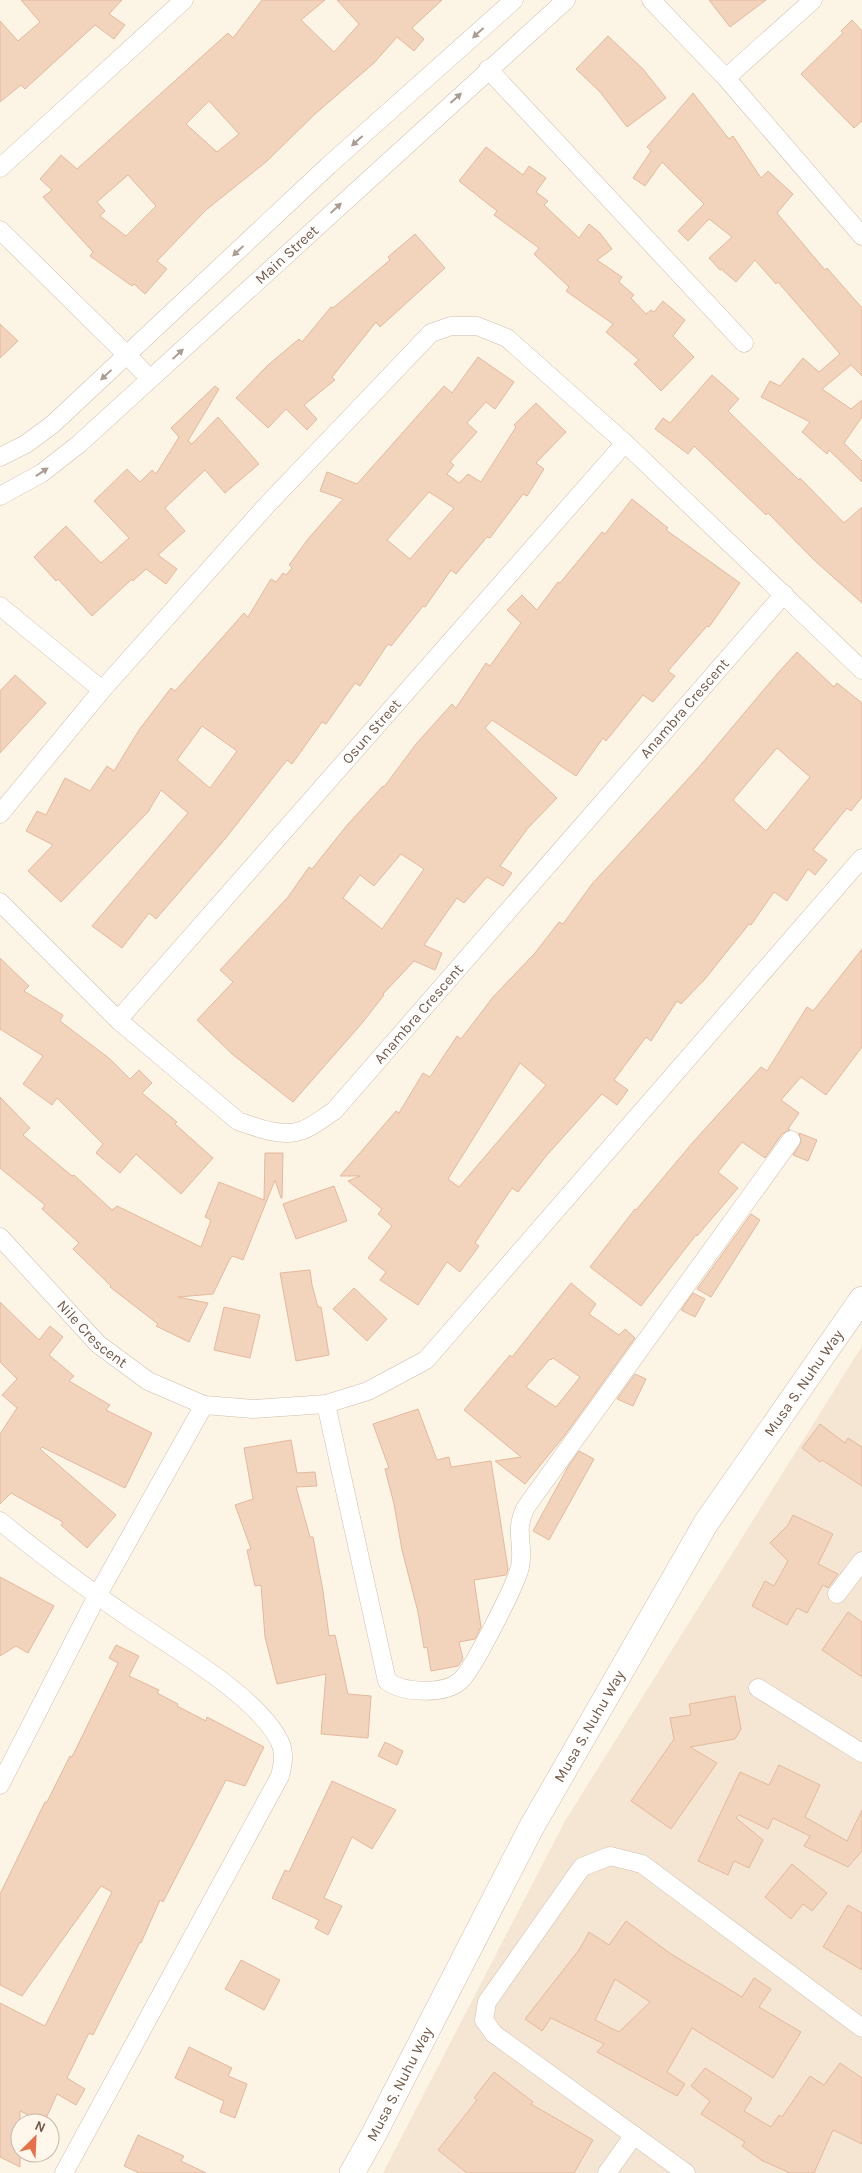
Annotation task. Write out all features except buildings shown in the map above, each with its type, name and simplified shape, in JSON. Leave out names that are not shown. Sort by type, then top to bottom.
[{"type":"street","points":[[0,168],[184,0]]},
{"type":"street","points":[[0,457],[26,444],[54,424],[328,166],[514,0]]},
{"type":"street","name":"Main Street","points":[[0,496],[42,473],[72,450],[488,69],[566,0]]},
{"type":"street","points":[[651,0],[726,78],[862,236]]},
{"type":"street","points":[[726,78],[812,0]]},
{"type":"street","points":[[488,69],[744,343]]},
{"type":"street","points":[[0,230],[128,355],[150,379]]},
{"type":"street","points":[[0,814],[102,690],[266,506],[431,333],[451,326],[476,326],[507,338],[626,444],[862,670]]},
{"type":"street","name":"Osun Street","points":[[118,1020],[626,444]]},
{"type":"street","name":"Anambra Crescent","points":[[0,902],[118,1020],[238,1122],[258,1129],[282,1132],[302,1130],[334,1111],[784,594]]},
{"type":"street","points":[[0,606],[102,690]]},
{"type":"street","name":"Nile Crescent","points":[[0,1237],[98,1344],[148,1381],[204,1405],[253,1409],[326,1404],[368,1391],[426,1360],[862,858]]},
{"type":"street","points":[[326,1404],[387,1681],[394,1686],[408,1691],[439,1689],[459,1682],[474,1663],[515,1581],[520,1566],[518,1531],[520,1519],[526,1507],[791,1140]]},
{"type":"street","name":"Musa S. Nuhu Way","points":[[352,2173],[374,2134],[531,1828],[706,1523],[862,1299]]},
{"type":"street","points":[[0,1785],[97,1596],[204,1405]]},
{"type":"street","points":[[0,1521],[97,1596],[243,1697],[271,1729],[280,1744],[284,1760],[280,1776],[64,2173]]},
{"type":"street","points":[[837,1594],[862,1561]]},
{"type":"street","points":[[758,1688],[862,1753]]},
{"type":"street","points":[[686,2173],[494,2034],[484,2020],[487,2002],[582,1867],[610,1856],[642,1864],[862,2028]]},
{"type":"street","points":[[607,2173],[634,2135]]},
{"type":"shaded area","points":[[862,1346],[862,2173],[383,2173],[565,1821]]}]
